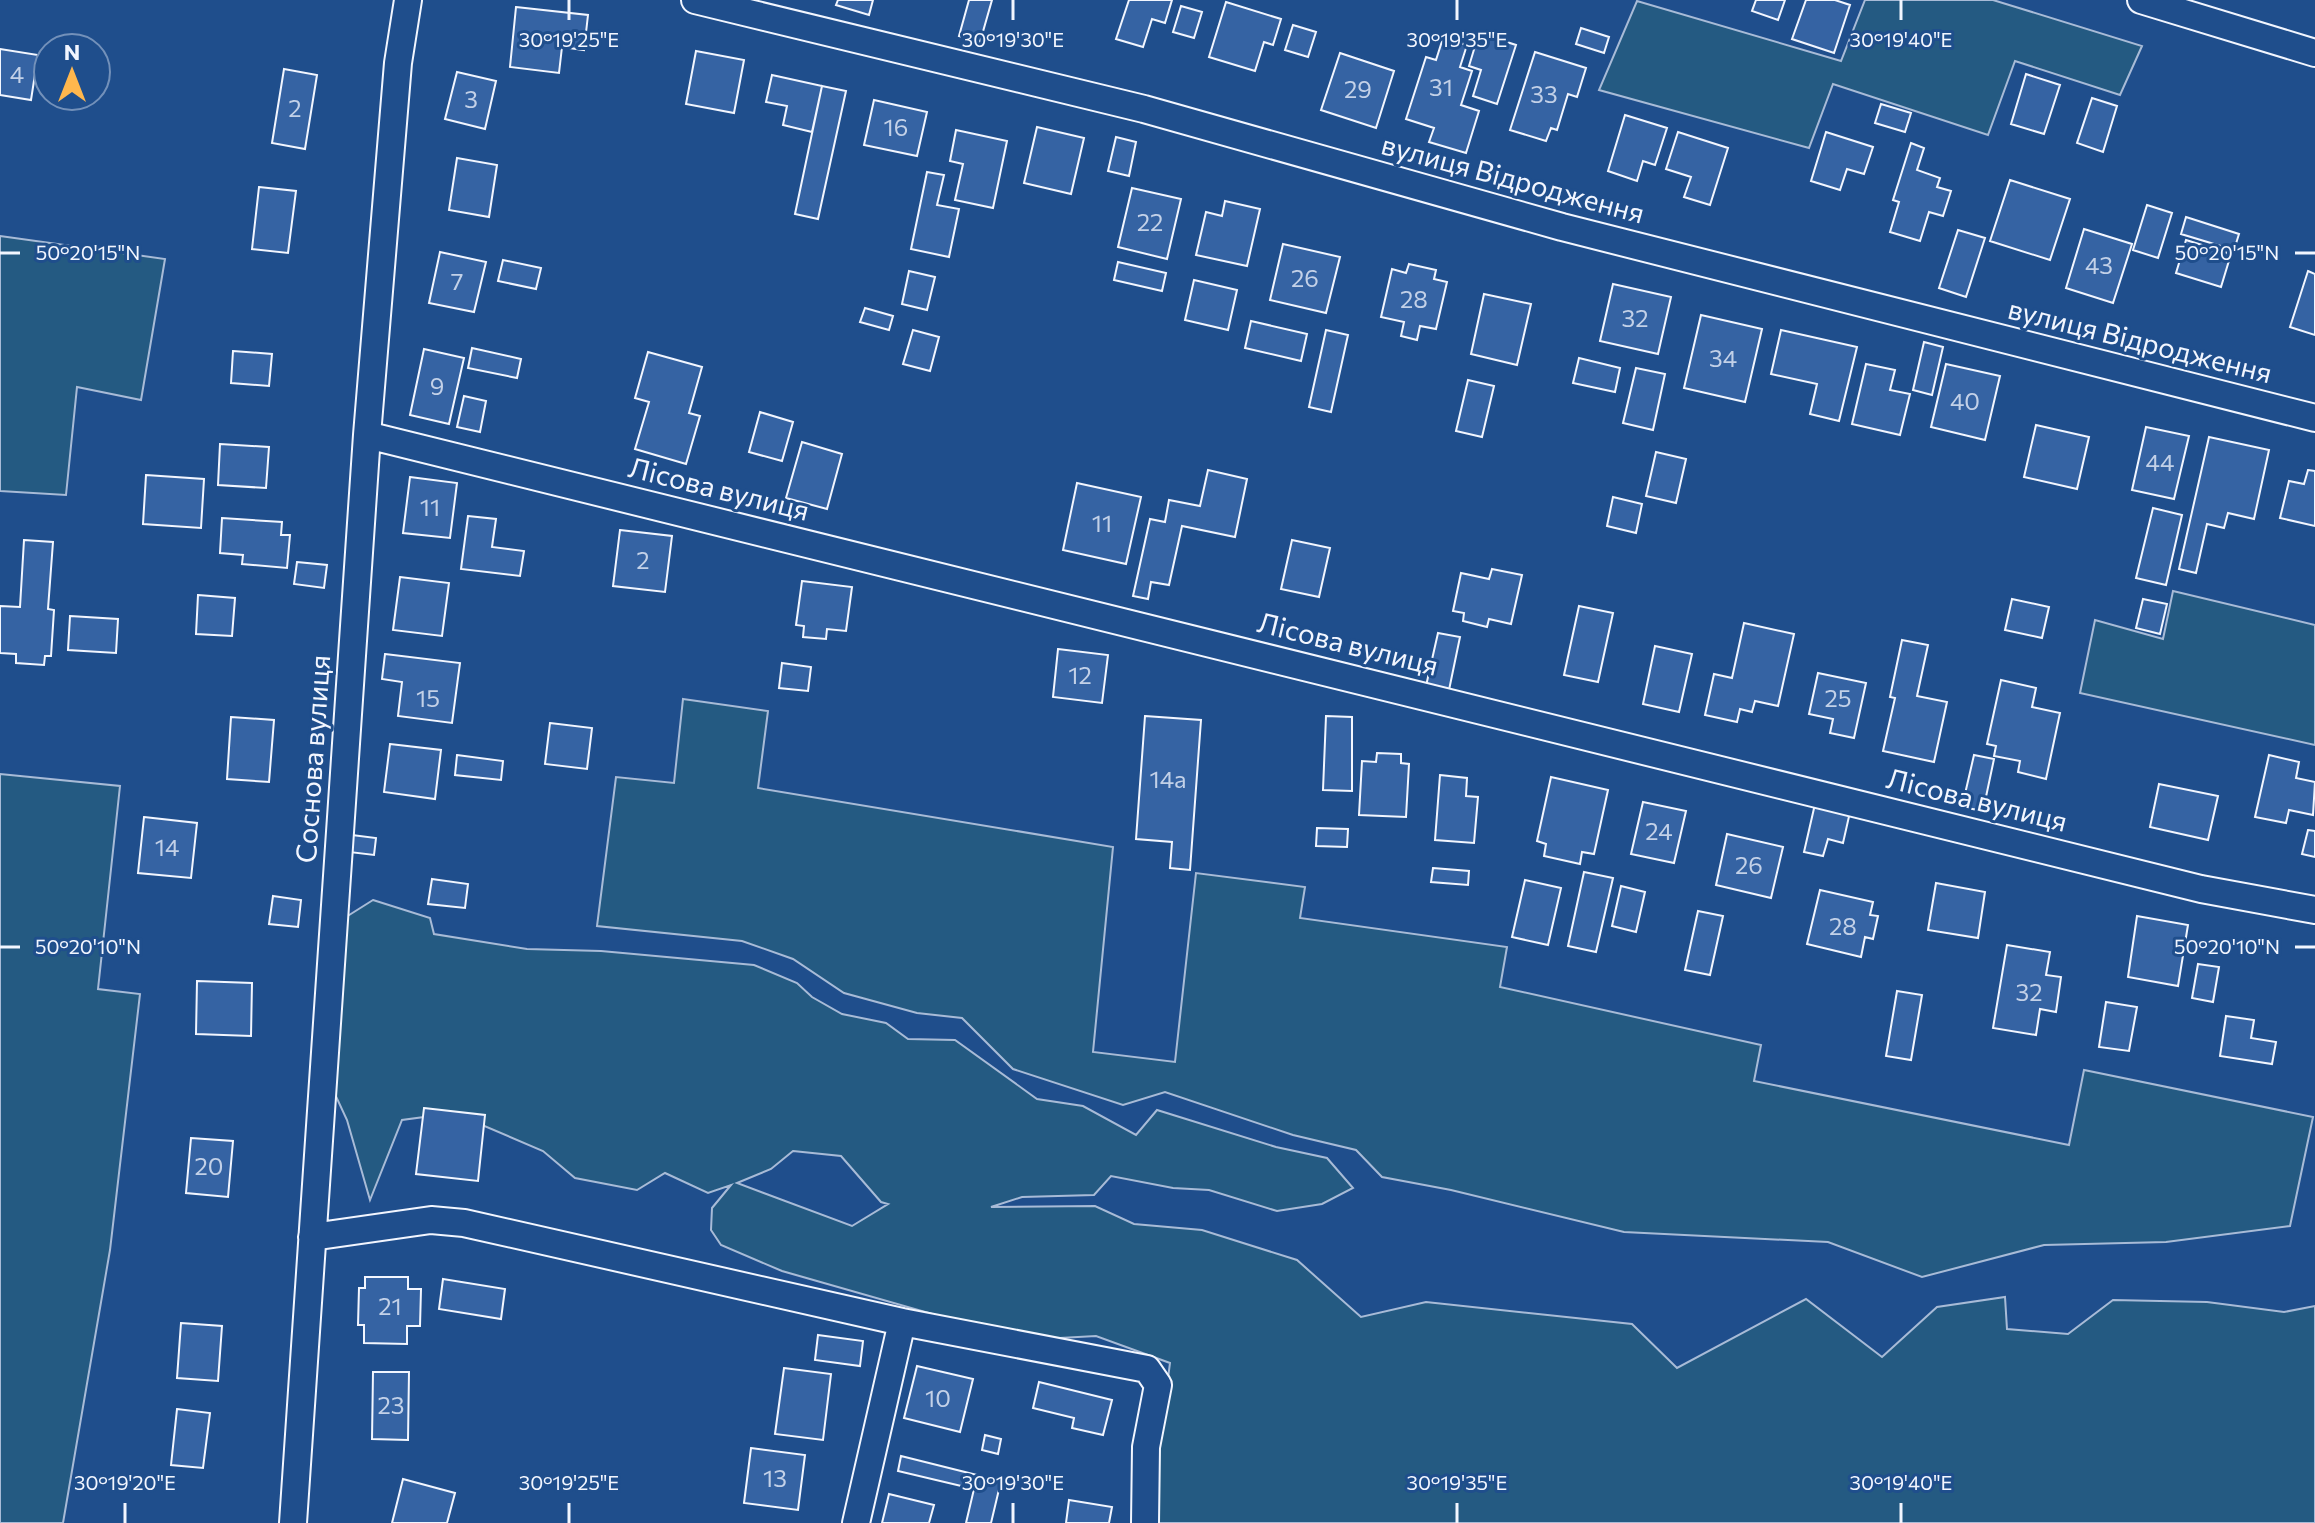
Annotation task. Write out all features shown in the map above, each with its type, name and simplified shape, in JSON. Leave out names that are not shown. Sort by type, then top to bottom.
[{"type":"street","name":"Соснова вулиця","points":[[293,1523],[367,435],[398,63],[408,0]]},
{"type":"street","name":"вулиця Відродження","points":[[695,0],[1144,109],[1562,227],[2315,418]]},
{"type":"street","points":[[2141,0],[2315,53]]},
{"type":"street","name":"Лісова вулиця","points":[[367,435],[2201,889],[2315,910]]},
{"type":"street","points":[[312,1237],[431,1220],[464,1223],[902,1322],[1147,1369],[1158,1385],[1146,1447],[1145,1523]]},
{"type":"street","points":[[856,1523],[902,1322]]},
{"type":"shaded area","points":[[1865,0],[1993,0],[2142,46],[2120,95],[2015,61],[1988,135],[1833,84],[1809,148],[1599,90],[1637,1],[1841,61]]},
{"type":"shaded area","points":[[0,236],[165,259],[141,400],[77,387],[66,495],[0,491]]},
{"type":"shaded area","points":[[2173,591],[2315,625],[2315,745],[2080,693],[2095,620],[2163,639]]},
{"type":"shaded area","points":[[683,699],[768,711],[758,788],[1113,847],[1093,1052],[1175,1062],[1196,873],[1305,887],[1300,918],[1507,947],[1500,987],[1761,1045],[1754,1081],[2069,1145],[2084,1070],[2313,1117],[2290,1226],[2166,1242],[2044,1245],[1922,1277],[1828,1242],[1624,1232],[1451,1190],[1382,1177],[1356,1150],[1293,1135],[1165,1092],[1123,1105],[1013,1069],[962,1018],[917,1013],[844,993],[793,959],[742,941],[597,926],[616,777],[674,783]]},
{"type":"shaded area","points":[[0,774],[120,786],[98,989],[140,994],[110,1250],[63,1523],[0,1523]]},
{"type":"shaded area","points":[[373,900],[430,918],[434,934],[527,949],[601,951],[754,965],[797,983],[812,997],[842,1014],[886,1023],[908,1039],[955,1040],[1037,1099],[1083,1106],[1136,1135],[1157,1110],[1276,1147],[1327,1158],[1353,1188],[1322,1204],[1277,1211],[1209,1190],[1173,1188],[1111,1176],[1094,1195],[1022,1197],[991,1207],[1095,1206],[1134,1224],[1202,1230],[1297,1260],[1361,1317],[1426,1302],[1632,1324],[1677,1368],[1806,1299],[1882,1357],[1937,1307],[2005,1297],[2007,1329],[2068,1334],[2113,1300],[2207,1302],[2284,1312],[2315,1306],[2315,1523],[1152,1523],[1147,1477],[1163,1416],[1170,1363],[1096,1336],[1023,1340],[782,1271],[721,1245],[711,1230],[712,1208],[731,1185],[708,1193],[665,1173],[637,1190],[575,1178],[543,1151],[454,1113],[402,1120],[370,1200],[347,1120],[327,1077],[327,929]],"holes":[[[793,1151],[841,1156],[881,1202],[888,1204],[852,1226],[737,1183],[771,1169]]]},
{"type":"building","points":[[838,0],[873,0],[869,15],[836,5]]},
{"type":"building","points":[[969,0],[992,0],[980,42],[959,36]]},
{"type":"building","points":[[1129,0],[1172,0],[1165,23],[1152,19],[1143,47],[1116,39]]},
{"type":"building","points":[[1756,0],[1785,0],[1778,20],[1752,11]]},
{"type":"building","points":[[1806,0],[1835,0],[1850,5],[1834,53],[1792,39]]},
{"type":"building","points":[[1226,2],[1281,19],[1273,45],[1264,42],[1255,71],[1209,57]]},
{"type":"building","points":[[1181,6],[1202,12],[1194,38],[1173,32]]},
{"type":"building","points":[[516,7],[588,15],[584,50],[562,47],[559,73],[510,67]]},
{"type":"building","points":[[1293,25],[1316,32],[1308,57],[1285,50]]},
{"type":"building","points":[[1581,28],[1609,37],[1604,53],[1576,44]]},
{"type":"building","points":[[1479,33],[1516,45],[1497,104],[1473,96],[1481,70],[1469,66]]},
{"type":"building","points":[[1443,38],[1467,45],[1460,67],[1472,71],[1461,105],[1479,111],[1466,153],[1429,142],[1434,128],[1406,119],[1426,57],[1436,60]]},
{"type":"building","points":[[0,49],[32,54],[31,100],[0,95]]},
{"type":"building","points":[[696,51],[744,60],[734,113],[686,104]]},
{"type":"building","points":[[1535,52],[1586,68],[1577,97],[1568,94],[1557,130],[1551,128],[1546,141],[1510,130]]},
{"type":"building","points":[[1340,53],[1394,71],[1376,128],[1321,110]]},
{"type":"building","points":[[284,69],[317,75],[305,149],[272,143]]},
{"type":"building","points":[[457,72],[496,81],[485,129],[445,119]]},
{"type":"building","points":[[2026,74],[2060,85],[2044,134],[2011,124]]},
{"type":"building","points":[[772,75],[822,86],[812,132],[783,125],[787,106],[766,102]]},
{"type":"building","points":[[822,86],[846,91],[818,219],[795,214]]},
{"type":"building","points":[[2092,98],[2117,106],[2103,152],[2077,143]]},
{"type":"building","points":[[874,100],[927,112],[917,156],[864,145]]},
{"type":"building","points":[[1881,104],[1911,113],[1905,132],[1875,123]]},
{"type":"building","points":[[1625,115],[1667,128],[1655,165],[1643,161],[1637,181],[1608,171]]},
{"type":"building","points":[[1037,127],[1084,138],[1071,194],[1024,183]]},
{"type":"building","points":[[956,130],[1007,141],[993,208],[955,200],[963,164],[950,161]]},
{"type":"building","points":[[1678,132],[1728,148],[1710,205],[1684,197],[1691,177],[1666,169]]},
{"type":"building","points":[[1826,132],[1873,147],[1864,174],[1847,169],[1840,190],[1811,181]]},
{"type":"building","points":[[1116,137],[1136,142],[1129,176],[1108,171]]},
{"type":"building","points":[[1911,143],[1924,148],[1917,170],[1940,178],[1937,187],[1951,191],[1943,216],[1929,212],[1920,241],[1890,232],[1899,202],[1893,200]]},
{"type":"building","points":[[457,158],[497,165],[489,217],[449,210]]},
{"type":"building","points":[[927,172],[944,175],[937,205],[959,209],[949,257],[911,249]]},
{"type":"building","points":[[2010,180],[2070,199],[2050,260],[1990,241]]},
{"type":"building","points":[[259,187],[296,191],[288,253],[252,249]]},
{"type":"building","points":[[1132,188],[1181,199],[1167,259],[1118,247]]},
{"type":"building","points":[[1225,201],[1260,209],[1247,266],[1196,255],[1206,212],[1222,216]]},
{"type":"building","points":[[2147,205],[2172,213],[2158,258],[2133,250]]},
{"type":"building","points":[[2186,217],[2239,234],[2234,250],[2181,234]]},
{"type":"building","points":[[2084,229],[2132,244],[2113,303],[2066,288]]},
{"type":"building","points":[[1958,230],[1985,238],[1966,297],[1939,288]]},
{"type":"building","points":[[2186,240],[2231,254],[2221,287],[2176,273]]},
{"type":"building","points":[[1283,244],[1340,257],[1326,313],[1270,300]]},
{"type":"building","points":[[440,252],[486,262],[474,312],[429,303]]},
{"type":"building","points":[[503,260],[541,268],[536,289],[498,281]]},
{"type":"building","points":[[1118,262],[1166,273],[1162,291],[1114,280]]},
{"type":"building","points":[[1409,264],[1436,270],[1434,279],[1447,282],[1436,329],[1420,326],[1417,340],[1401,336],[1404,322],[1381,317],[1392,269],[1406,273]]},
{"type":"building","points":[[909,271],[935,277],[927,310],[902,304]]},
{"type":"building","points":[[2308,271],[2315,274],[2315,335],[2290,327]]},
{"type":"building","points":[[1194,280],[1237,290],[1228,330],[1185,320]]},
{"type":"building","points":[[1613,284],[1671,297],[1658,354],[1600,341]]},
{"type":"building","points":[[1484,294],[1531,304],[1517,365],[1471,354]]},
{"type":"building","points":[[865,308],[893,316],[889,330],[860,322]]},
{"type":"building","points":[[1701,315],[1762,329],[1745,402],[1684,388]]},
{"type":"building","points":[[1251,321],[1307,334],[1301,361],[1245,348]]},
{"type":"building","points":[[913,330],[939,337],[930,371],[903,364]]},
{"type":"building","points":[[1326,330],[1348,335],[1331,412],[1309,407]]},
{"type":"building","points":[[1781,330],[1857,347],[1839,421],[1810,414],[1817,384],[1771,374]]},
{"type":"building","points":[[1924,342],[1943,347],[1932,395],[1913,390]]},
{"type":"building","points":[[472,348],[521,359],[517,378],[468,368]]},
{"type":"building","points":[[424,349],[464,358],[449,424],[410,415]]},
{"type":"building","points":[[233,351],[272,354],[269,386],[231,383]]},
{"type":"building","points":[[648,352],[702,367],[689,413],[700,416],[686,464],[635,449],[649,402],[635,398]]},
{"type":"building","points":[[1579,358],[1620,368],[1615,392],[1573,383]]},
{"type":"building","points":[[1866,364],[1895,370],[1890,390],[1910,394],[1900,435],[1852,424]]},
{"type":"building","points":[[1946,364],[2000,376],[1985,440],[1931,427]]},
{"type":"building","points":[[1636,368],[1665,374],[1653,430],[1623,423]]},
{"type":"building","points":[[1468,380],[1494,386],[1482,437],[1456,431]]},
{"type":"building","points":[[464,396],[486,401],[480,432],[457,427]]},
{"type":"building","points":[[760,412],[793,422],[782,461],[749,452]]},
{"type":"building","points":[[2036,425],[2089,437],[2077,489],[2024,477]]},
{"type":"building","points":[[2146,427],[2189,436],[2174,499],[2132,490]]},
{"type":"building","points":[[2209,437],[2269,450],[2254,519],[2228,513],[2224,528],[2207,524],[2196,573],[2179,569]]},
{"type":"building","points":[[802,442],[842,454],[827,509],[786,498]]},
{"type":"building","points":[[220,444],[269,447],[266,488],[218,485]]},
{"type":"building","points":[[1656,452],[1686,459],[1676,503],[1646,496]]},
{"type":"building","points":[[1208,470],[1247,479],[1235,537],[1182,526],[1169,585],[1151,582],[1148,599],[1133,596],[1150,519],[1165,522],[1169,500],[1200,506]]},
{"type":"building","points":[[2308,470],[2315,471],[2315,526],[2280,518],[2289,481],[2304,484]]},
{"type":"building","points":[[146,475],[204,479],[201,528],[143,524]]},
{"type":"building","points":[[410,477],[457,483],[450,538],[403,533]]},
{"type":"building","points":[[1077,483],[1141,497],[1126,564],[1063,550]]},
{"type":"building","points":[[1613,497],[1642,504],[1636,533],[1607,526]]},
{"type":"building","points":[[2153,508],[2182,515],[2166,585],[2136,578]]},
{"type":"building","points":[[468,516],[496,519],[492,547],[524,551],[520,576],[461,569]]},
{"type":"building","points":[[222,518],[282,522],[281,535],[290,535],[287,568],[242,564],[243,555],[220,553]]},
{"type":"building","points":[[620,530],[672,536],[665,592],[613,586]]},
{"type":"building","points":[[24,540],[53,542],[48,609],[54,610],[51,656],[45,656],[44,665],[16,663],[16,654],[0,653],[0,606],[20,607]]},
{"type":"building","points":[[1292,540],[1330,548],[1319,597],[1281,589]]},
{"type":"building","points":[[297,562],[327,565],[324,588],[294,584]]},
{"type":"building","points":[[1492,569],[1522,575],[1511,624],[1489,619],[1487,627],[1463,621],[1464,613],[1453,611],[1461,573],[1489,579]]},
{"type":"building","points":[[400,577],[449,583],[442,636],[393,630]]},
{"type":"building","points":[[802,581],[852,587],[846,631],[827,629],[826,639],[803,637],[804,626],[796,625]]},
{"type":"building","points":[[198,595],[235,598],[232,636],[196,634]]},
{"type":"building","points":[[2012,599],[2049,607],[2042,638],[2005,630]]},
{"type":"building","points":[[2143,599],[2167,604],[2160,634],[2136,628]]},
{"type":"building","points":[[1579,606],[1613,613],[1598,682],[1564,675]]},
{"type":"building","points":[[70,616],[118,619],[116,653],[68,650]]},
{"type":"building","points":[[1744,623],[1794,634],[1778,706],[1755,701],[1752,712],[1740,709],[1737,722],[1705,715],[1714,674],[1732,678]]},
{"type":"building","points":[[1438,633],[1460,637],[1449,690],[1426,686]]},
{"type":"building","points":[[1902,640],[1928,645],[1917,696],[1947,702],[1934,762],[1883,751],[1895,698],[1890,697]]},
{"type":"building","points":[[1655,646],[1692,654],[1679,712],[1643,704]]},
{"type":"building","points":[[1058,649],[1108,655],[1102,703],[1053,697]]},
{"type":"building","points":[[385,654],[460,663],[452,723],[398,716],[402,682],[382,679]]},
{"type":"building","points":[[782,663],[811,667],[808,691],[779,688]]},
{"type":"building","points":[[1818,673],[1866,683],[1854,738],[1830,733],[1833,719],[1809,714]]},
{"type":"building","points":[[2001,680],[2036,688],[2032,707],[2060,713],[2046,779],[2018,772],[2020,761],[1994,756],[1996,746],[1987,744]]},
{"type":"building","points":[[1145,716],[1201,720],[1190,870],[1170,868],[1172,842],[1136,839]]},
{"type":"building","points":[[1326,716],[1352,717],[1352,791],[1323,790]]},
{"type":"building","points":[[231,717],[274,720],[269,782],[227,779]]},
{"type":"building","points":[[550,723],[592,728],[587,769],[545,764]]},
{"type":"building","points":[[390,744],[441,750],[435,799],[384,792]]},
{"type":"building","points":[[1377,753],[1401,754],[1401,763],[1409,764],[1406,817],[1359,815],[1362,761],[1376,762]]},
{"type":"building","points":[[457,755],[503,761],[501,780],[455,775]]},
{"type":"building","points":[[1974,755],[1994,759],[1983,811],[1962,807]]},
{"type":"building","points":[[2269,755],[2299,762],[2296,778],[2315,782],[2313,815],[2289,810],[2286,823],[2255,817]]},
{"type":"building","points":[[1440,775],[1467,778],[1466,796],[1478,797],[1474,843],[1435,840]]},
{"type":"building","points":[[1551,777],[1608,790],[1594,854],[1582,852],[1580,864],[1544,856],[1546,844],[1537,841]]},
{"type":"building","points":[[2159,784],[2218,796],[2208,840],[2150,827]]},
{"type":"building","points":[[1643,802],[1686,811],[1674,863],[1631,854]]},
{"type":"building","points":[[1815,804],[1850,812],[1843,843],[1828,839],[1823,856],[1804,852]]},
{"type":"building","points":[[144,817],[197,823],[191,878],[138,873]]},
{"type":"building","points":[[1317,828],[1348,829],[1347,847],[1316,846]]},
{"type":"building","points":[[2308,830],[2315,831],[2315,857],[2302,854]]},
{"type":"building","points":[[1727,834],[1783,847],[1771,898],[1716,885]]},
{"type":"building","points":[[352,835],[376,838],[374,855],[349,852]]},
{"type":"building","points":[[1433,868],[1469,871],[1468,885],[1431,882]]},
{"type":"building","points":[[1584,872],[1613,878],[1596,952],[1568,946]]},
{"type":"building","points":[[432,879],[468,884],[465,908],[428,904]]},
{"type":"building","points":[[1525,880],[1561,888],[1548,945],[1512,937]]},
{"type":"building","points":[[1936,883],[1985,892],[1978,938],[1928,930]]},
{"type":"building","points":[[1621,886],[1645,892],[1636,932],[1612,926]]},
{"type":"building","points":[[1820,890],[1873,902],[1870,915],[1878,916],[1873,939],[1865,937],[1861,957],[1807,944]]},
{"type":"building","points":[[273,896],[301,900],[298,927],[269,924]]},
{"type":"building","points":[[1698,911],[1723,916],[1710,975],[1685,970]]},
{"type":"building","points":[[2137,916],[2188,925],[2178,986],[2128,977]]},
{"type":"building","points":[[2007,945],[2050,952],[2046,975],[2061,977],[2056,1012],[2040,1009],[2036,1035],[1993,1028]]},
{"type":"building","points":[[2198,964],[2219,967],[2213,1002],[2192,998]]},
{"type":"building","points":[[197,981],[252,983],[251,1036],[196,1034]]},
{"type":"building","points":[[1897,991],[1922,995],[1911,1060],[1886,1056]]},
{"type":"building","points":[[2106,1002],[2137,1007],[2129,1051],[2099,1047]]},
{"type":"building","points":[[2226,1016],[2254,1020],[2251,1038],[2276,1042],[2272,1064],[2220,1056]]},
{"type":"building","points":[[424,1108],[485,1115],[478,1181],[416,1174]]},
{"type":"building","points":[[191,1138],[233,1141],[228,1197],[186,1193]]},
{"type":"building","points":[[365,1277],[408,1277],[408,1289],[421,1289],[420,1326],[407,1326],[407,1344],[364,1343],[364,1325],[358,1325],[359,1288],[365,1288]]},
{"type":"building","points":[[443,1279],[505,1289],[501,1319],[439,1309]]},
{"type":"building","points":[[181,1323],[222,1326],[218,1381],[177,1378]]},
{"type":"building","points":[[818,1335],[863,1341],[860,1366],[815,1360]]},
{"type":"building","points":[[917,1366],[973,1379],[960,1432],[904,1418]]},
{"type":"building","points":[[784,1368],[831,1374],[823,1440],[775,1434]]},
{"type":"building","points":[[373,1372],[409,1372],[408,1440],[372,1439]]},
{"type":"building","points":[[1039,1382],[1112,1400],[1103,1435],[1072,1428],[1074,1418],[1033,1408]]},
{"type":"building","points":[[177,1409],[210,1413],[203,1468],[171,1465]]},
{"type":"building","points":[[985,1435],[1001,1439],[998,1454],[982,1450]]},
{"type":"building","points":[[751,1448],[805,1455],[798,1510],[744,1503]]},
{"type":"building","points":[[901,1456],[1001,1481],[991,1523],[966,1523],[974,1489],[898,1471]]},
{"type":"building","points":[[403,1479],[455,1493],[447,1523],[392,1523]]},
{"type":"building","points":[[889,1494],[934,1505],[929,1523],[882,1523]]},
{"type":"building","points":[[1069,1500],[1112,1507],[1109,1523],[1066,1523]]}]
